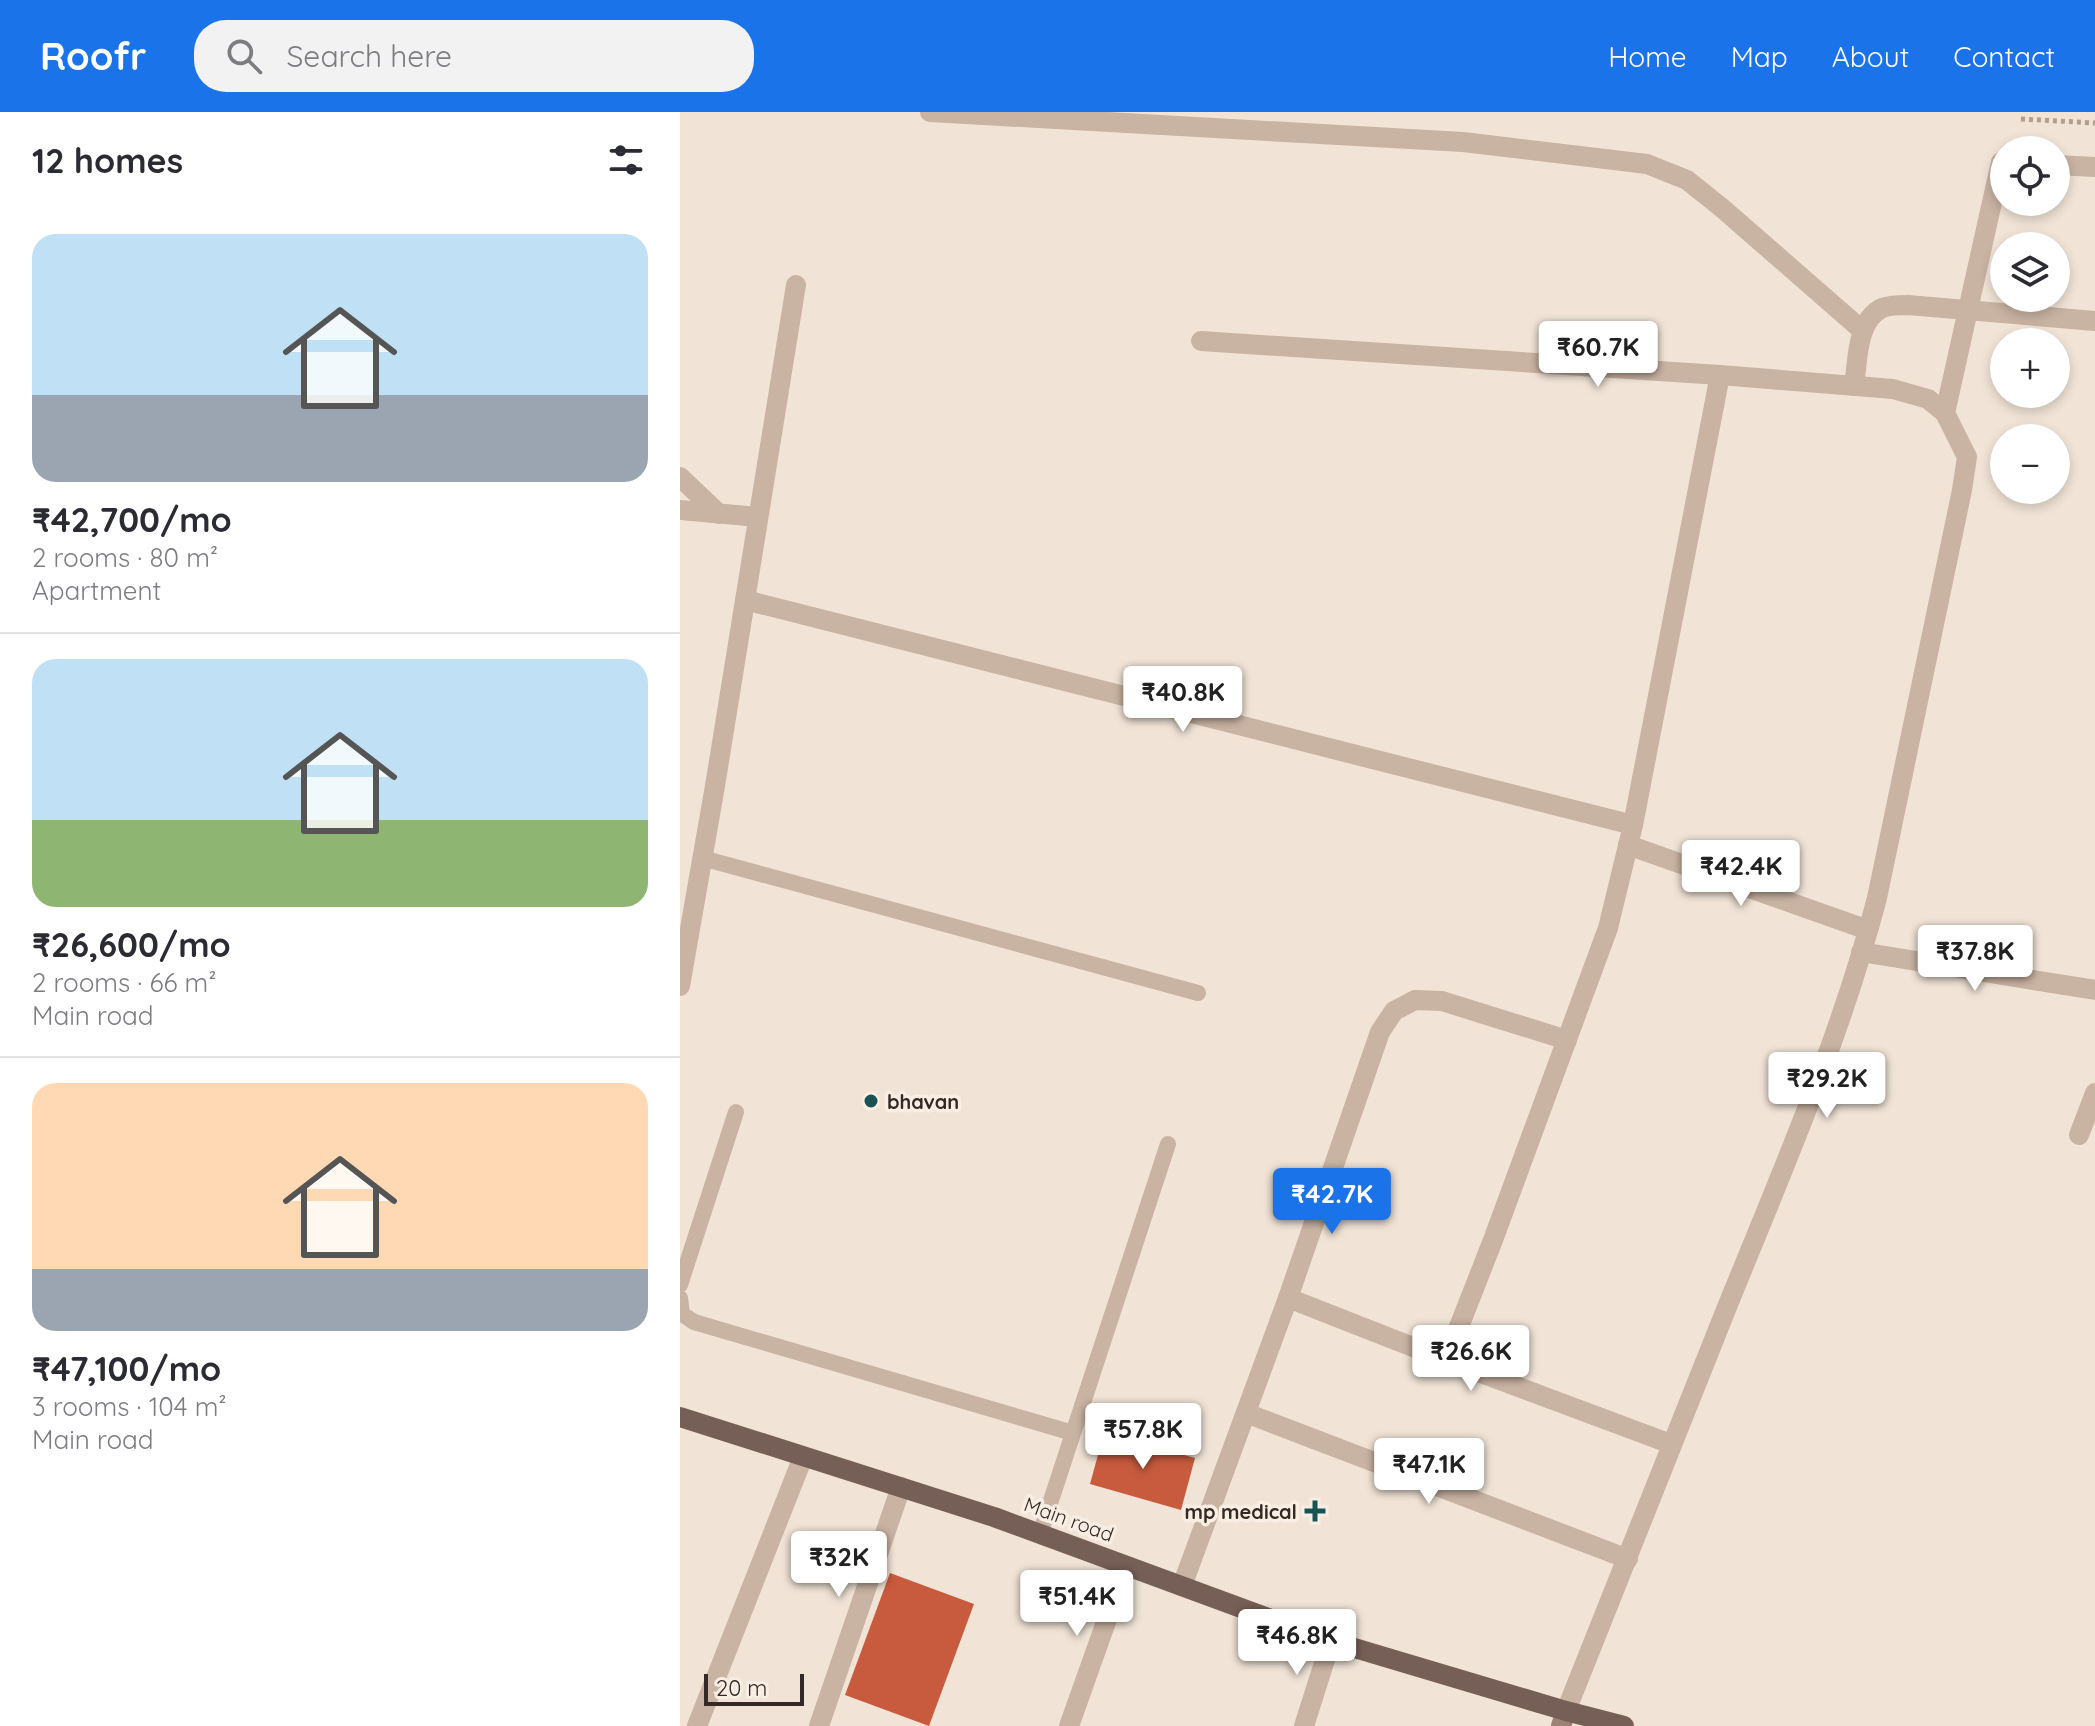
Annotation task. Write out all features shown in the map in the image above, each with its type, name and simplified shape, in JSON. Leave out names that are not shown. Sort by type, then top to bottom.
[{"type":"main road","name":"Main road","points":[[680,1417],[1040,1534],[1331,1641],[1563,1718],[1624,1726]]},
{"type":"street","points":[[930,112],[1463,142],[1647,164],[1687,180],[1711,198],[1863,331]]},
{"type":"street","points":[[2070,166],[2095,167]]},
{"type":"street","points":[[1945,413],[1990,213]]},
{"type":"street","points":[[680,986],[796,285]]},
{"type":"street","points":[[1854,386],[1863,331],[1871,316],[1885,306],[1908,305],[2095,321]]},
{"type":"street","points":[[1201,341],[1893,389],[1928,399],[1945,413],[1967,457],[1880,883],[1861,952],[1810,1103],[1563,1718]]},
{"type":"street","points":[[1446,1360],[1608,928],[1630,835],[1720,375]]},
{"type":"street","points":[[680,477],[719,514]]},
{"type":"street","points":[[680,510],[758,517]]},
{"type":"street","points":[[745,600],[1630,835],[1868,930]]},
{"type":"street","points":[[1861,952],[2095,990]]},
{"type":"street","points":[[1182,1586],[1288,1298],[1380,1032],[1394,1011],[1415,1000],[1442,1001],[1567,1040]]},
{"type":"street","points":[[2079,1135],[2095,1093]]},
{"type":"street","points":[[1288,1298],[1671,1444]]},
{"type":"street","points":[[1246,1413],[1628,1559]]},
{"type":"street","points":[[697,1726],[803,1457]]},
{"type":"street","points":[[819,1726],[901,1487]]},
{"type":"street","points":[[1069,1726],[1126,1566]]},
{"type":"street","points":[[1304,1726],[1331,1641]]},
{"type":"lane","points":[[702,858],[1198,993]]},
{"type":"lane","points":[[680,1285],[736,1112]]},
{"type":"lane","points":[[1040,1534],[1168,1144]]},
{"type":"lane","points":[[680,1298],[682,1314],[694,1322],[1073,1433]]},
{"type":"path","points":[[2021,119],[2095,123]]},
{"type":"building","points":[[1104,1433],[1195,1458],[1181,1510],[1090,1484]]},
{"type":"building","points":[[890,1573],[974,1604],[929,1726],[845,1695]]},
{"type":"place","name":"bhavan","points":[[871,1101]]},
{"type":"place","name":"mp medical","points":[[1315,1511]]}]
